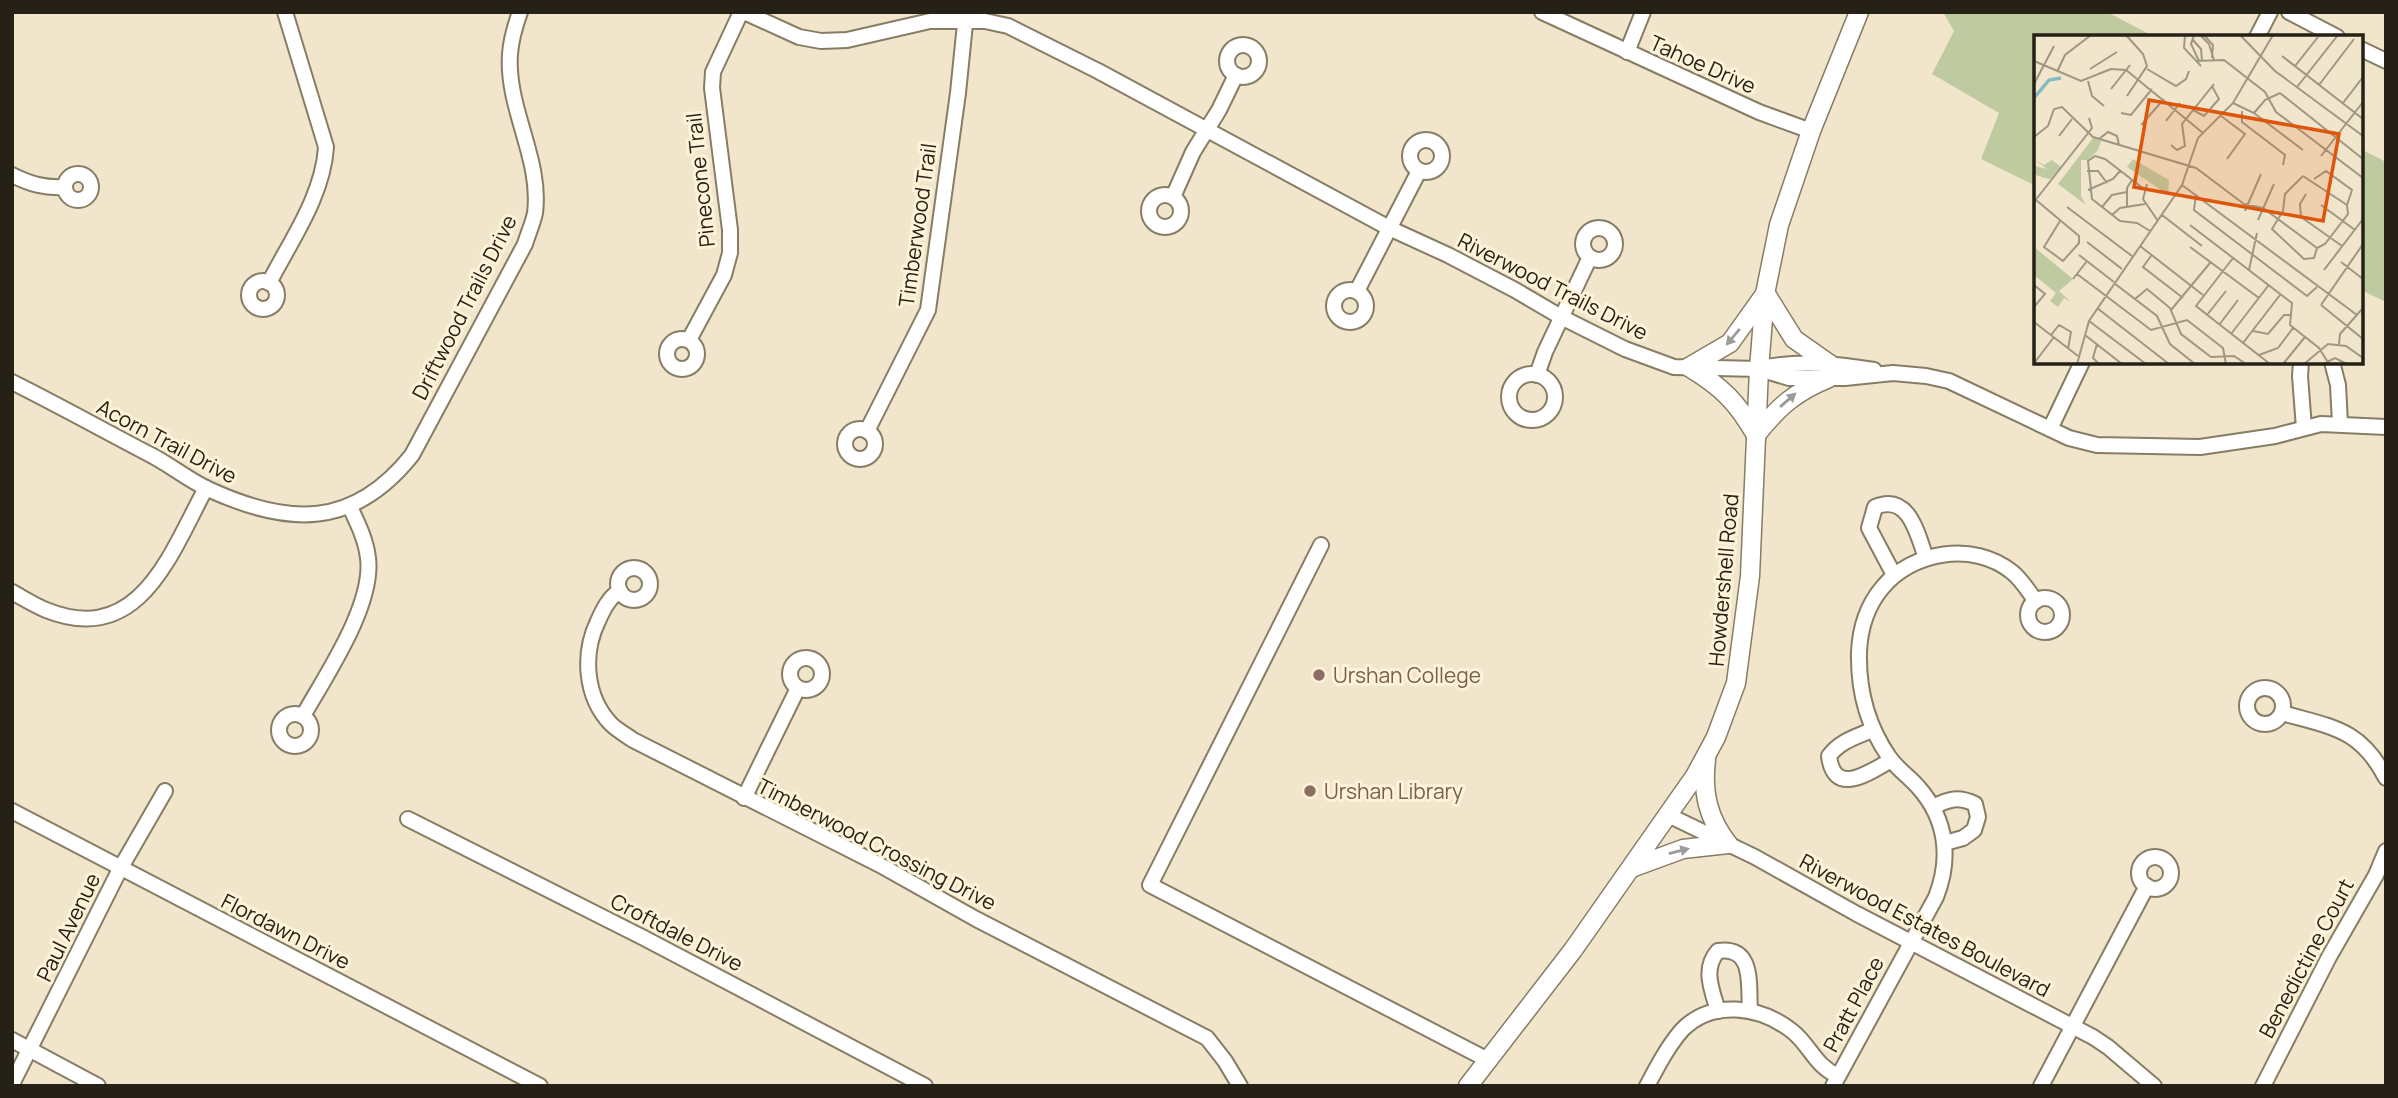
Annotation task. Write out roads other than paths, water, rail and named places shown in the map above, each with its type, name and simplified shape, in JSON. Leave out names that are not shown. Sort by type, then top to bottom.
[{"type":"main road","name":"Howdershell Road","points":[[1468,1086],[1573,950],[1668,815],[1716,737],[1736,683],[1750,576],[1765,294],[1779,225],[1811,131],[1860,12]]},
{"type":"main road","points":[[1765,294],[1794,339],[1830,371],[1795,394],[1774,413],[1756,435],[1730,396],[1716,383],[1689,367],[1730,343],[1765,294]]},
{"type":"main road","points":[[1707,754],[1704,783],[1706,803],[1716,829],[1728,844]]},
{"type":"main road","points":[[1633,867],[1684,849],[1728,844]]},
{"type":"street","points":[[269,283],[320,184],[326,147],[285,12]]},
{"type":"street","name":"Driftwood Trails Drive","points":[[350,507],[396,475],[412,455],[525,244],[535,214],[535,189],[511,78],[509,55],[520,12]]},
{"type":"street","name":"Riverwood Trails Drive","points":[[743,12],[799,37],[821,40],[847,40],[930,21],[966,16],[1008,26],[1098,71],[1389,228],[1448,255],[1625,349],[1674,367],[1759,369],[1788,363],[1830,371],[1926,376],[1949,381],[2050,429]]},
{"type":"street","name":"Pinecone Trail","points":[[689,340],[724,275],[730,253],[730,230],[712,88],[718,61],[743,12]]},
{"type":"street","name":"Tahoe Drive","points":[[1542,12],[1759,112],[1811,131]]},
{"type":"street","points":[[1627,52],[1643,12]]},
{"type":"street","points":[[2259,35],[2270,12]]},
{"type":"street","points":[[2289,12],[2333,35]]},
{"type":"street","name":"Timberwood Trail","points":[[867,431],[928,310],[936,266],[966,16]]},
{"type":"street","points":[[2363,50],[2386,61]]},
{"type":"street","points":[[1173,197],[1193,152],[1236,75]]},
{"type":"street","points":[[1357,291],[1419,170]]},
{"type":"street","points":[[12,175],[29,184],[46,188],[64,187]]},
{"type":"street","points":[[1538,375],[1545,352],[1590,257]]},
{"type":"street","points":[[2081,364],[2050,429],[2069,438],[2096,445],[2162,448],[2228,444],[2321,424],[2386,427]]},
{"type":"street","points":[[2301,364],[2304,428]]},
{"type":"street","points":[[2333,364],[2338,385],[2340,424]]},
{"type":"street","name":"Acorn Trail Drive","points":[[12,382],[151,455],[206,488],[245,504],[282,514],[318,515],[350,507]]},
{"type":"street","points":[[12,592],[47,610],[77,618],[108,616],[135,603],[155,582],[206,488]]},
{"type":"street","points":[[1894,575],[1869,528],[1875,507],[1895,503],[1903,509],[1912,522],[1926,558]]},
{"type":"street","points":[[303,716],[364,601],[368,559],[362,533],[350,507]]},
{"type":"street","points":[[1321,545],[1150,886],[1488,1060]]},
{"type":"street","points":[[1933,807],[1950,798],[1962,798],[1975,804],[1979,817],[1975,830],[1963,838],[1945,843],[1933,807],[1919,788],[1891,760],[1872,730],[1860,688],[1861,634],[1872,603],[1881,588],[1894,575],[1926,558],[1950,554],[1984,557],[2012,572],[2036,601]]},
{"type":"street","name":"Timberwood Crossing Drive","points":[[620,591],[613,595],[591,636],[587,657],[590,681],[598,706],[612,724],[633,740],[880,865],[976,919],[1207,1038],[1240,1086]]},
{"type":"street","points":[[744,798],[798,688]]},
{"type":"street","points":[[2282,713],[2327,723],[2343,731],[2360,742],[2375,758],[2385,776]]},
{"type":"street","points":[[1872,730],[1847,740],[1829,756],[1830,766],[1836,776],[1848,780],[1858,778],[1891,760]]},
{"type":"street","name":"Paul Avenue","points":[[12,1084],[120,869],[165,791]]},
{"type":"street","name":"Flordawn Drive","points":[[12,811],[540,1086]]},
{"type":"street","name":"Riverwood Estates Boulevard","points":[[1668,815],[1728,844],[2108,1047],[2154,1086]]},
{"type":"street","name":"Croftdale Drive","points":[[408,819],[644,938],[925,1086]]},
{"type":"street","name":"Pratt Place","points":[[1835,1081],[1925,918],[1943,879],[1945,843]]},
{"type":"street","name":"Benedictine Court","points":[[2263,1086],[2386,851]]},
{"type":"street","points":[[2041,1086],[2147,886]]},
{"type":"street","points":[[1718,1011],[1709,981],[1709,968],[1711,959],[1718,951],[1729,949],[1738,951],[1744,960],[1750,1010]]},
{"type":"street","points":[[1647,1086],[1683,1030],[1705,1015],[1718,1011],[1750,1010],[1772,1018],[1794,1032],[1835,1081]]},
{"type":"street","points":[[12,1040],[98,1086]]},
{"type":"place","name":"Urshan College","points":[[1319,675]]},
{"type":"place","name":"Urshan Library","points":[[1310,791]]}]
